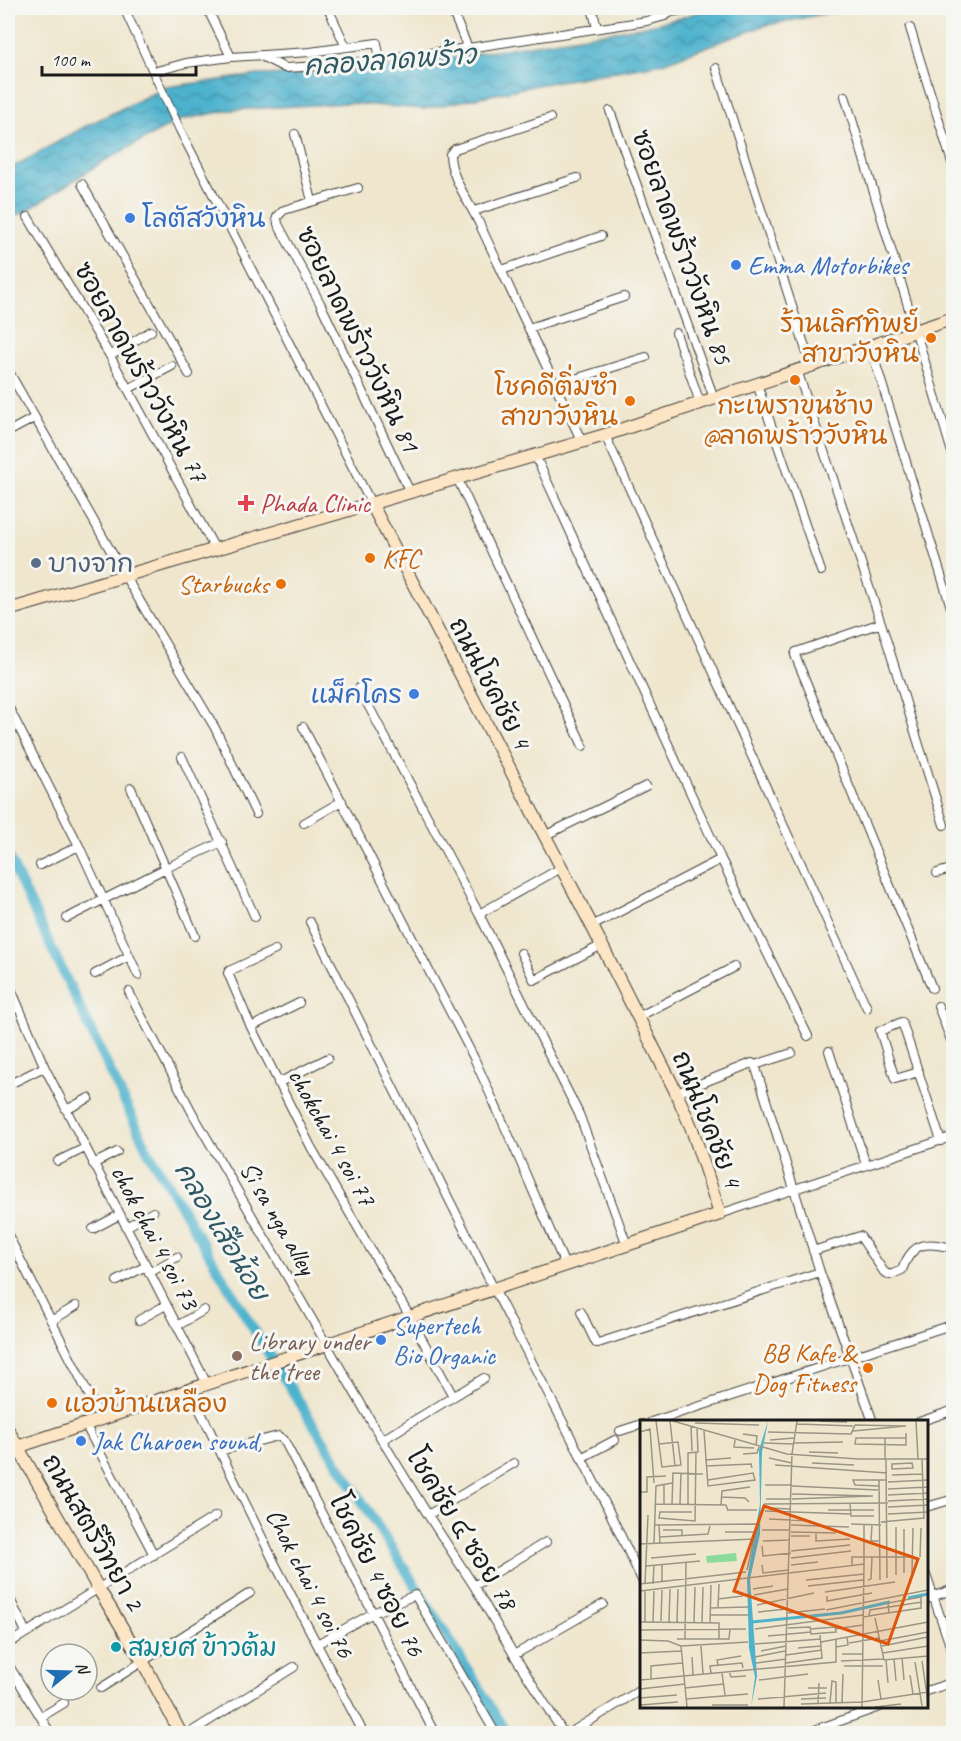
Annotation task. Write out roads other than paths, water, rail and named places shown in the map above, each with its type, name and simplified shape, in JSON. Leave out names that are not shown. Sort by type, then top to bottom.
[{"type":"street","points":[[124,8],[180,130],[371,503]]},
{"type":"street","points":[[207,8],[231,57]]},
{"type":"street","points":[[328,8],[346,47]]},
{"type":"street","points":[[451,8],[468,48]]},
{"type":"street","points":[[592,8],[597,28]]},
{"type":"street","points":[[261,56],[285,68],[337,65],[646,21],[665,16],[671,10],[696,8]]},
{"type":"street","points":[[910,28],[954,169]]},
{"type":"street","points":[[153,72],[186,63],[231,57],[310,52],[377,43],[380,60]]},
{"type":"street","points":[[716,68],[811,366]]},
{"type":"street","points":[[845,96],[954,459]]},
{"type":"street","name":"ซอยลาดพร้าววังหิน 85","points":[[610,111],[714,398]]},
{"type":"street","points":[[550,118],[455,148],[450,154],[450,163],[582,442]]},
{"type":"street","points":[[295,134],[312,201]]},
{"type":"street","points":[[474,211],[577,178]]},
{"type":"street","points":[[82,184],[189,374]]},
{"type":"street","name":"ซอยลาดพร้าววังหิน 81","points":[[358,188],[284,210],[277,217],[278,224],[320,303],[410,492]]},
{"type":"street","name":"ซอยลาดพร้าววังหิน 77","points":[[28,217],[110,356],[215,549]]},
{"type":"street","points":[[502,270],[601,237]]},
{"type":"street","points":[[529,328],[624,297]]},
{"type":"street","points":[[9,607],[124,576],[605,435],[954,318]]},
{"type":"street","points":[[110,356],[151,331]]},
{"type":"street","points":[[676,333],[700,403]]},
{"type":"street","points":[[870,345],[954,617]]},
{"type":"street","points":[[555,385],[646,357]]},
{"type":"street","points":[[128,389],[172,366]]},
{"type":"street","points":[[8,370],[124,576],[215,728],[256,814]]},
{"type":"street","points":[[797,370],[881,623],[944,825]]},
{"type":"street","points":[[757,384],[821,571]]},
{"type":"street","points":[[8,432],[34,417]]},
{"type":"street","points":[[605,435],[867,1008]]},
{"type":"street","points":[[535,455],[722,859],[808,1036]]},
{"type":"street","points":[[457,478],[583,746]]},
{"type":"street","name":"ถนนโชคชัย 4","points":[[12,1448],[720,1214],[692,1129],[677,1093],[371,503]]},
{"type":"street","points":[[881,623],[796,652],[795,655],[932,988]]},
{"type":"street","points":[[359,688],[479,914],[579,1114],[627,1245]]},
{"type":"street","points":[[8,706],[79,846],[138,975]]},
{"type":"street","points":[[303,727],[474,1058],[565,1265]]},
{"type":"street","points":[[182,757],[255,917]]},
{"type":"street","points":[[544,836],[646,786]]},
{"type":"street","points":[[131,788],[195,936]]},
{"type":"street","points":[[304,823],[342,801]]},
{"type":"street","points":[[67,918],[222,842]]},
{"type":"street","points":[[40,865],[79,846]]},
{"type":"street","points":[[592,926],[722,859]]},
{"type":"street","points":[[479,914],[561,868]]},
{"type":"street","points":[[937,873],[954,868]]},
{"type":"street","points":[[310,922],[640,1576]]},
{"type":"street","points":[[521,953],[534,980],[602,945]]},
{"type":"street","name":"chokchai 4 soi 77","points":[[275,950],[227,972],[251,1028],[311,1147],[453,1396]]},
{"type":"street","points":[[95,974],[129,956]]},
{"type":"street","points":[[638,1017],[734,967]]},
{"type":"street","name":"chok chai 4 soi 73","points":[[8,982],[44,1067],[207,1384]]},
{"type":"street","name":"Si sa nga alley","points":[[129,992],[193,1114],[327,1344]]},
{"type":"street","points":[[251,1028],[299,1003]]},
{"type":"street","points":[[938,1006],[954,1048]]},
{"type":"street","points":[[8,1012],[18,1007]]},
{"type":"street","points":[[919,1072],[896,1079],[880,1031],[902,1022],[919,1072],[941,1141]]},
{"type":"street","points":[[829,1051],[866,1165]]},
{"type":"street","points":[[677,1093],[752,1063],[755,1065],[792,1053]]},
{"type":"street","points":[[278,1083],[328,1058]]},
{"type":"street","points":[[755,1065],[813,1251],[872,1420]]},
{"type":"street","points":[[14,1082],[44,1067]]},
{"type":"street","points":[[66,1110],[89,1098]]},
{"type":"street","points":[[720,1214],[954,1136]]},
{"type":"street","points":[[58,1161],[85,1148]]},
{"type":"street","points":[[93,1164],[117,1152]]},
{"type":"street","points":[[126,1227],[153,1212]]},
{"type":"street","points":[[93,1229],[119,1215]]},
{"type":"street","points":[[8,1235],[101,1419]]},
{"type":"street","points":[[813,1251],[860,1236],[884,1272],[890,1275],[902,1270],[912,1253],[922,1245],[931,1243],[954,1248]]},
{"type":"street","points":[[117,1281],[177,1257]]},
{"type":"street","points":[[581,1312],[598,1343],[820,1272]]},
{"type":"street","points":[[139,1320],[166,1305]]},
{"type":"street","points":[[51,1321],[76,1306]]},
{"type":"street","points":[[177,1326],[204,1311]]},
{"type":"street","points":[[657,1420],[954,1324]]},
{"type":"street","name":"โชคชัย ๔ ซอย 78","points":[[327,1344],[382,1440],[474,1586],[514,1655],[566,1734]]},
{"type":"street","points":[[382,1440],[484,1378]]},
{"type":"street","name":"Chok chai 4 soi 76","points":[[190,1390],[274,1562],[364,1734]]},
{"type":"street","points":[[925,1420],[954,1410]]},
{"type":"street","points":[[86,1424],[154,1555]]},
{"type":"street","points":[[620,1431],[640,1425]]},
{"type":"street","name":"ถนนสตรีวิทยา 2","points":[[8,1430],[12,1448],[143,1662],[181,1734]]},
{"type":"street","name":"โชคชัย 4 ซอย 76","points":[[220,1451],[278,1436],[284,1440],[435,1734]]},
{"type":"street","points":[[581,1458],[615,1440]]},
{"type":"street","points":[[428,1515],[514,1463]]},
{"type":"street","points":[[928,1507],[954,1499]]},
{"type":"street","points":[[8,1644],[216,1516]]},
{"type":"street","points":[[474,1586],[546,1542]]},
{"type":"street","points":[[954,1589],[930,1597],[954,1657]]},
{"type":"street","points":[[101,1688],[250,1593]]},
{"type":"street","points":[[8,1595],[26,1632]]},
{"type":"street","points":[[317,1644],[374,1613],[415,1595],[496,1734]]},
{"type":"street","points":[[514,1655],[603,1604]]},
{"type":"street","points":[[8,1664],[51,1734]]},
{"type":"street","points":[[188,1734],[294,1667]]},
{"type":"street","points":[[928,1691],[954,1682]]},
{"type":"street","points":[[566,1734],[640,1690]]},
{"type":"street","points":[[41,1717],[64,1703]]},
{"type":"street","points":[[804,1734],[879,1708]]},
{"type":"water","points":[[710,8],[712,12],[727,8],[852,8],[763,26],[662,63],[537,85],[424,109],[347,103],[230,110],[180,120],[102,162],[28,210],[8,219],[8,170],[86,126],[166,87],[258,75],[375,70],[641,27]]},
{"type":"waterway","name":"คลองเสือน้อย","points":[[8,856],[148,1151],[260,1340],[507,1734]]},
{"type":"place","name":"โลตัสวังหิน","points":[[130,218]]},
{"type":"place","name":"Emma Motorbikes","points":[[736,265]]},
{"type":"place","name":"ร้านเลิศทิพย์ สาขาวังหิน","points":[[931,338]]},
{"type":"place","name":"กะเพราขุนช้าง @ลาดพร้าววังหิน","points":[[795,380]]},
{"type":"place","name":"โชคดีติ่มซำ สาขาวังหิน","points":[[630,401]]},
{"type":"place","name":"Phada Clinic","points":[[246,503]]},
{"type":"place","name":"KFC","points":[[370,558]]},
{"type":"place","name":"บางจาก","points":[[36,563]]},
{"type":"place","name":"Starbucks","points":[[281,584]]},
{"type":"place","name":"แม็คโคร","points":[[414,694]]},
{"type":"place","name":"Supertech Bio Organic","points":[[381,1340]]},
{"type":"place","name":"Library under the tree","points":[[237,1356]]},
{"type":"place","name":"BB Kafe & Dog Fitness","points":[[868,1368]]},
{"type":"place","name":"แอ่วบ้านเหลือง","points":[[52,1403]]},
{"type":"place","name":"Jak Charoen sound,","points":[[81,1441]]},
{"type":"place","name":"สมยศ ข้าวต้ม","points":[[116,1647]]},
{"type":"water label","name":"คลองลาดพร้าว","points":[[390,60]]}]
